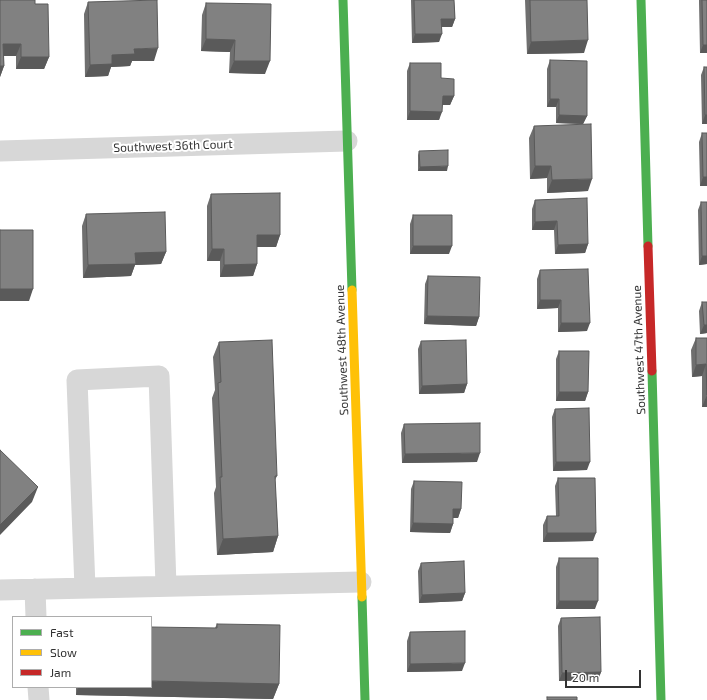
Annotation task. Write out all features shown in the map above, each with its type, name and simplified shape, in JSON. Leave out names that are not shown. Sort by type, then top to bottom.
[{"type":"street","name":"Southwest 48th Avenue","points":[[343,0],[365,700]]},
{"type":"street","name":"Southwest 47th Avenue","points":[[641,0],[661,700]]},
{"type":"street","name":"Southwest 36th Court","points":[[0,151],[347,141]]},
{"type":"street","points":[[85,588],[77,380],[159,376],[166,586]]},
{"type":"street","points":[[0,590],[361,582]]},
{"type":"street","points":[[35,589],[36,616]]},
{"type":"street","points":[[38,688],[39,700]]},
{"type":"building","points":[[0,0],[35,0],[35,4],[48,4],[49,57],[21,57],[21,44],[3,44],[4,66],[0,66]]},
{"type":"building","points":[[157,0],[158,48],[134,49],[135,54],[112,55],[112,64],[90,65],[88,2]]},
{"type":"building","points":[[414,0],[454,0],[455,19],[441,19],[442,34],[415,34]]},
{"type":"building","points":[[530,0],[587,0],[588,40],[531,42]]},
{"type":"building","points":[[702,0],[707,0],[707,45],[703,45]]},
{"type":"building","points":[[206,3],[271,4],[270,61],[234,61],[235,40],[206,39]]},
{"type":"building","points":[[550,60],[587,61],[587,116],[559,115],[559,99],[550,99]]},
{"type":"building","points":[[410,63],[441,63],[441,78],[454,79],[454,96],[443,96],[442,112],[410,111]]},
{"type":"building","points":[[704,67],[707,67],[707,115],[705,115]]},
{"type":"building","points":[[591,124],[592,179],[552,180],[551,166],[535,166],[534,126]]},
{"type":"building","points":[[702,133],[707,133],[707,177],[703,177]]},
{"type":"building","points":[[448,150],[448,166],[420,167],[419,151]]},
{"type":"building","points":[[280,193],[280,235],[257,235],[257,264],[224,265],[224,249],[212,249],[211,194]]},
{"type":"building","points":[[587,198],[588,244],[558,245],[557,221],[535,222],[535,200]]},
{"type":"building","points":[[701,202],[707,202],[707,256],[702,256]]},
{"type":"building","points":[[165,212],[166,252],[135,253],[136,264],[88,265],[86,214]]},
{"type":"building","points":[[413,215],[452,215],[452,246],[413,246]]},
{"type":"building","points":[[0,230],[33,230],[33,289],[0,289]]},
{"type":"building","points":[[588,269],[590,323],[561,323],[561,300],[540,300],[540,270]]},
{"type":"building","points":[[428,276],[480,277],[479,317],[427,316]]},
{"type":"building","points":[[702,302],[707,302],[707,325],[704,325]]},
{"type":"building","points":[[696,338],[707,338],[707,395],[706,364],[696,365]]},
{"type":"building","points":[[272,340],[278,536],[223,539],[218,383],[221,382],[219,342]]},
{"type":"building","points":[[466,340],[467,384],[422,386],[421,341]]},
{"type":"building","points":[[559,351],[589,351],[588,392],[559,392]]},
{"type":"building","points":[[589,408],[590,462],[556,462],[555,409]]},
{"type":"building","points":[[480,423],[480,453],[405,454],[404,424]]},
{"type":"building","points":[[0,450],[38,487],[0,525]]},
{"type":"building","points":[[558,478],[595,478],[596,533],[547,533],[547,516],[559,516]]},
{"type":"building","points":[[414,481],[462,482],[461,509],[453,509],[453,524],[413,523]]},
{"type":"building","points":[[559,558],[598,558],[598,601],[559,601]]},
{"type":"building","points":[[464,561],[465,593],[422,595],[421,563]]},
{"type":"building","points":[[600,617],[601,672],[562,673],[561,618]]},
{"type":"building","points":[[217,624],[280,625],[279,684],[152,681],[152,627],[217,628]]},
{"type":"building","points":[[465,631],[465,663],[410,664],[410,632]]},
{"type":"building","points":[[547,697],[577,697],[577,700],[547,700]]},
{"type":"traffic: fast","points":[[343,0],[352,290]]},
{"type":"traffic: fast","points":[[641,0],[648,246]]},
{"type":"traffic: fast","points":[[652,371],[661,700]]},
{"type":"traffic: fast","points":[[362,597],[365,700]]},
{"type":"traffic: slow","points":[[352,290],[362,597]]},
{"type":"traffic: jam","points":[[648,246],[652,371]]}]
